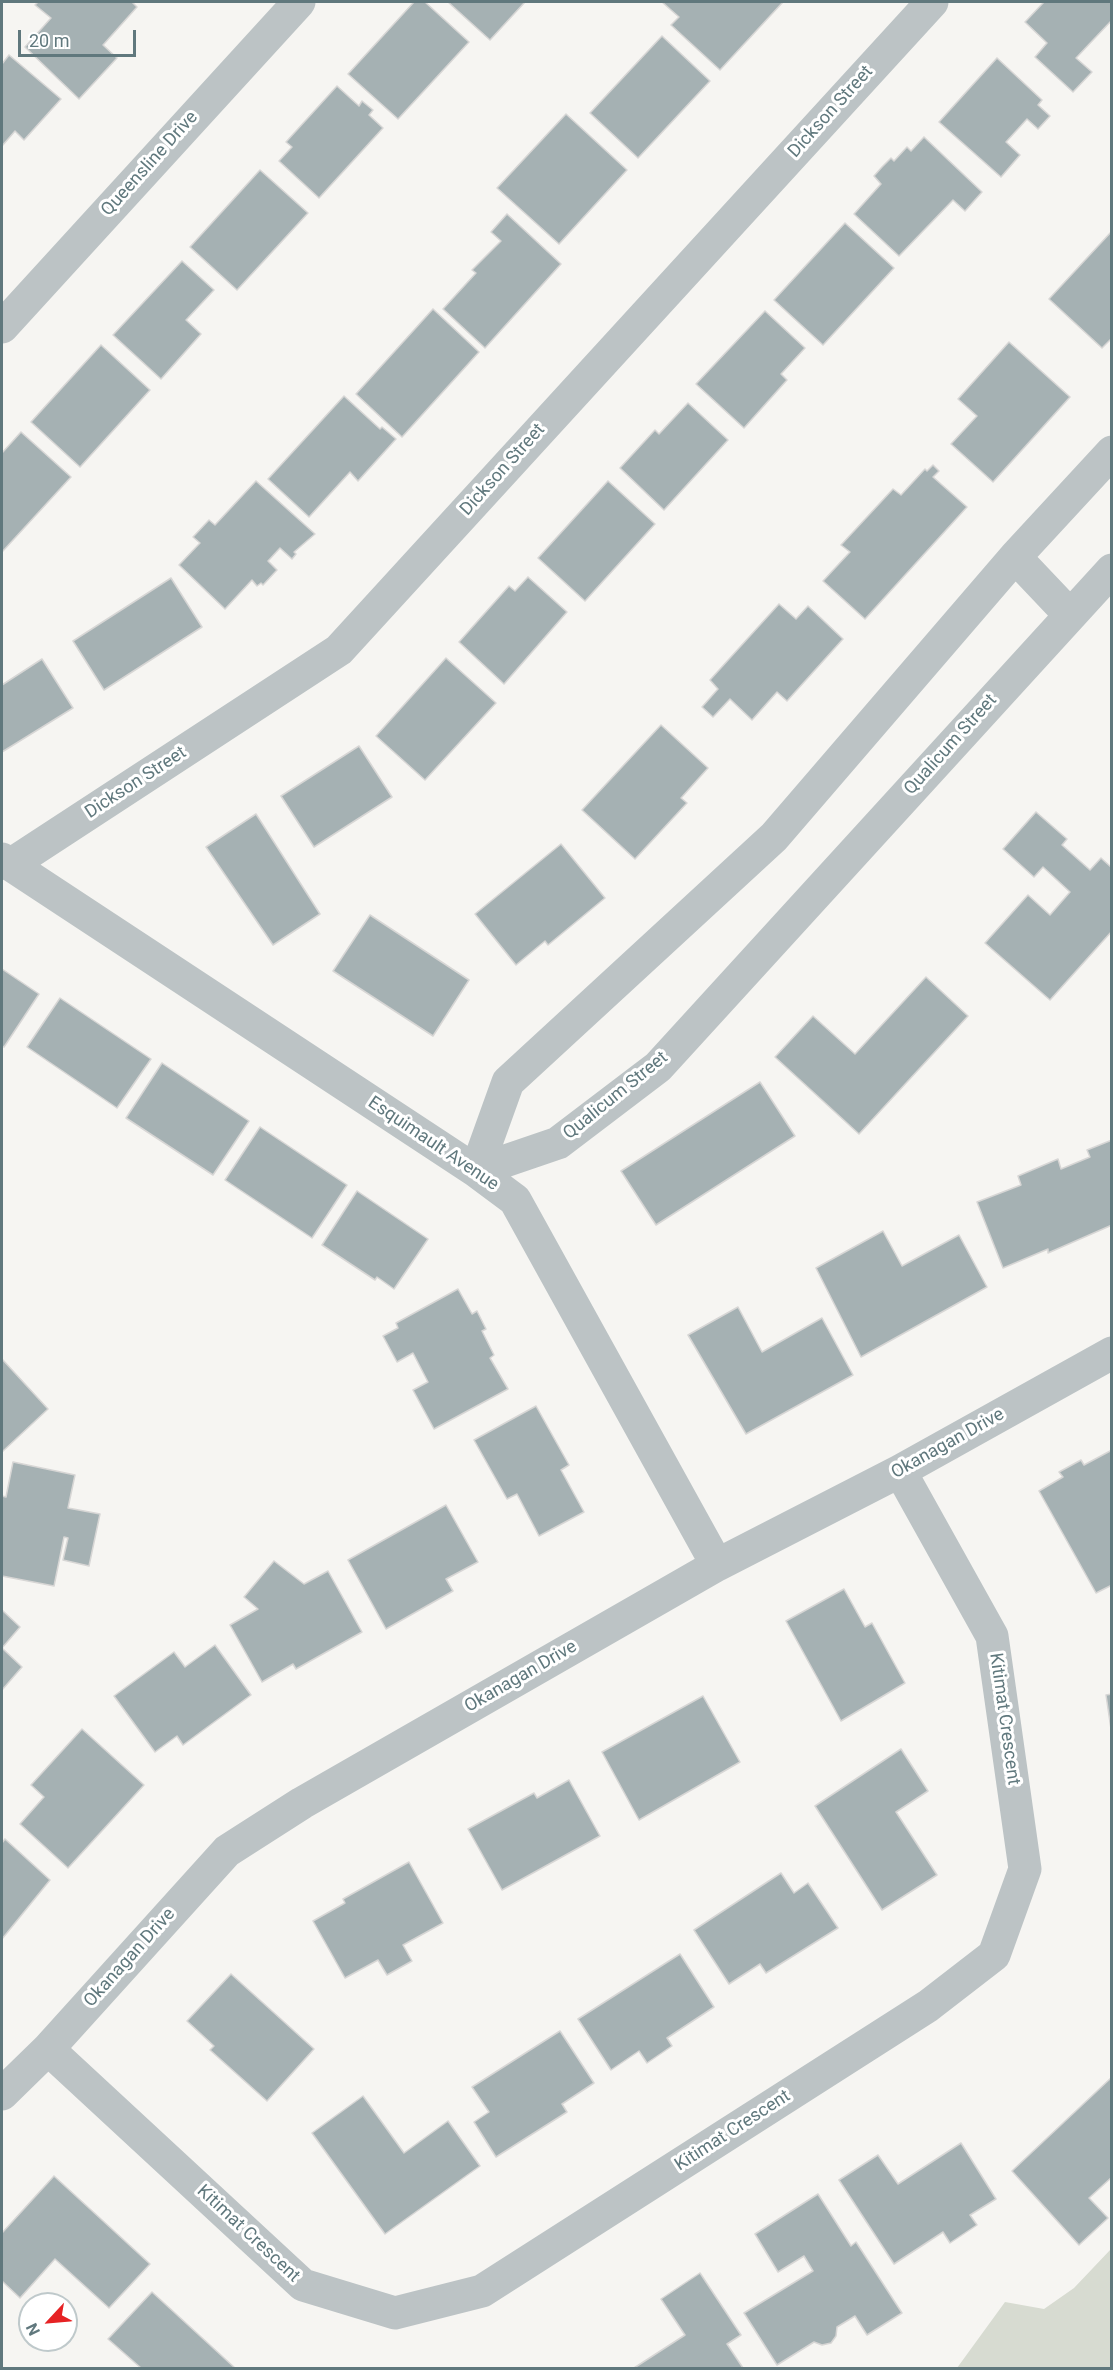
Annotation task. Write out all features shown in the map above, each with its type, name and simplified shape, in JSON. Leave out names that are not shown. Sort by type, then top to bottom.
[{"type":"street","name":"Queensline Drive","points":[[2,327],[299,2]]},
{"type":"street","name":"Dickson Street","points":[[6,862],[339,650],[932,2]]},
{"type":"street","points":[[476,1171],[508,1082],[774,837],[1015,557],[1112,452]]},
{"type":"street","points":[[1015,557],[1070,615]]},
{"type":"street","name":"Qualicum Street","points":[[476,1171],[558,1143],[658,1067],[1112,570]]},
{"type":"street","name":"Esquimault Avenue","points":[[6,862],[476,1171],[515,1200],[717,1565]]},
{"type":"street","name":"Okanagan Drive","points":[[2,2094],[48,2049],[227,1851],[302,1803],[717,1565],[900,1471],[1112,1353]]},
{"type":"street","name":"Kitimat Crescent","points":[[48,2049],[303,2285],[395,2313],[482,2291],[927,2006],[994,1955],[1025,1869],[992,1636],[900,1471]]},
{"type":"shaded area","points":[[1111,2249],[1111,2368],[957,2368],[1005,2302],[1044,2309],[1074,2288]]},
{"type":"building","points":[[38,2],[132,2],[137,7],[103,45],[117,58],[79,99],[25,47],[51,18],[35,5]]},
{"type":"building","points":[[414,2],[425,2],[469,42],[398,119],[348,74]]},
{"type":"building","points":[[448,2],[525,2],[490,40]]},
{"type":"building","points":[[662,2],[783,2],[720,70],[671,25],[679,17]]},
{"type":"building","points":[[1044,2],[1112,2],[1112,20],[1076,58],[1092,72],[1073,92],[1035,57],[1047,43],[1025,22]]},
{"type":"building","points":[[662,36],[710,81],[638,158],[590,113]]},
{"type":"building","points":[[9,55],[61,99],[24,140],[15,131],[2,146],[2,64]]},
{"type":"building","points":[[997,58],[1042,100],[1038,105],[1050,116],[1038,129],[1027,119],[1006,142],[1020,155],[1001,177],[939,122]]},
{"type":"building","points":[[337,86],[359,106],[362,101],[373,110],[369,115],[383,128],[319,198],[279,161],[292,147],[286,142]]},
{"type":"building","points":[[566,114],[627,170],[559,244],[497,188]]},
{"type":"building","points":[[924,137],[982,192],[965,211],[953,200],[899,256],[854,214],[881,184],[874,176],[882,167],[891,158],[894,161],[907,147],[911,151]]},
{"type":"building","points":[[260,170],[308,213],[237,290],[190,247]]},
{"type":"building","points":[[507,214],[561,264],[485,348],[443,309],[476,273],[472,270],[501,241],[491,232]]},
{"type":"building","points":[[845,223],[894,268],[823,345],[774,300]]},
{"type":"building","points":[[1112,231],[1112,338],[1102,348],[1049,299]]},
{"type":"building","points":[[182,261],[214,290],[186,320],[201,334],[161,379],[113,335]]},
{"type":"building","points":[[433,309],[479,352],[402,437],[356,394]]},
{"type":"building","points":[[765,311],[805,348],[781,374],[787,380],[744,428],[696,384]]},
{"type":"building","points":[[1009,342],[1070,397],[993,482],[951,444],[977,416],[958,399]]},
{"type":"building","points":[[101,345],[150,390],[80,467],[31,422]]},
{"type":"building","points":[[344,396],[380,429],[382,427],[396,439],[358,481],[350,472],[309,517],[268,479]]},
{"type":"building","points":[[688,403],[728,440],[664,510],[620,468],[655,430],[659,434]]},
{"type":"building","points":[[21,432],[71,477],[2,552],[2,453]]},
{"type":"building","points":[[933,465],[939,471],[933,477],[967,507],[865,619],[823,581],[850,552],[841,545],[893,489],[901,495],[925,469],[927,471]]},
{"type":"building","points":[[256,481],[315,534],[294,552],[296,554],[292,559],[280,548],[268,561],[277,570],[263,585],[261,583],[257,586],[252,580],[225,609],[179,565],[200,543],[193,537],[209,520],[215,525]]},
{"type":"building","points":[[608,481],[655,524],[585,601],[538,558]]},
{"type":"building","points":[[528,577],[567,612],[504,684],[459,642],[509,586],[515,591]]},
{"type":"building","points":[[171,578],[202,627],[104,690],[73,641]]},
{"type":"building","points":[[779,604],[796,619],[808,606],[843,639],[787,701],[777,692],[752,720],[730,699],[713,717],[702,707],[718,689],[710,680]]},
{"type":"building","points":[[446,658],[496,703],[425,780],[376,736]]},
{"type":"building","points":[[42,659],[73,708],[2,752],[2,685]]},
{"type":"building","points":[[661,725],[708,768],[681,798],[687,803],[635,859],[582,810]]},
{"type":"building","points":[[359,746],[392,797],[314,847],[281,796]]},
{"type":"building","points":[[1036,812],[1067,839],[1062,845],[1090,870],[1101,858],[1112,868],[1112,931],[1050,1000],[985,943],[1028,895],[1050,915],[1070,892],[1043,867],[1034,877],[1003,849]]},
{"type":"building","points":[[256,814],[320,914],[273,945],[206,847]]},
{"type":"building","points":[[561,844],[605,898],[548,945],[545,941],[516,965],[475,914]]},
{"type":"building","points":[[370,915],[469,980],[433,1036],[333,971]]},
{"type":"building","points":[[2,969],[39,994],[4,1047],[2,1046]]},
{"type":"building","points":[[926,977],[968,1016],[859,1134],[775,1057],[813,1016],[855,1054]]},
{"type":"building","points":[[60,998],[151,1059],[117,1108],[27,1047]]},
{"type":"building","points":[[162,1063],[249,1121],[213,1175],[126,1118]]},
{"type":"building","points":[[760,1082],[795,1136],[656,1225],[621,1171]]},
{"type":"building","points":[[260,1127],[347,1185],[312,1238],[225,1180]]},
{"type":"building","points":[[1112,1140],[1112,1225],[1048,1253],[1048,1249],[1003,1268],[977,1202],[1021,1185],[1018,1176],[1058,1159],[1061,1169],[1090,1157],[1087,1150]]},
{"type":"building","points":[[357,1191],[428,1239],[394,1289],[377,1277],[375,1280],[322,1245]]},
{"type":"building","points":[[883,1231],[902,1266],[959,1235],[987,1287],[861,1357],[816,1268]]},
{"type":"building","points":[[458,1289],[472,1314],[477,1311],[486,1329],[482,1331],[494,1355],[490,1358],[508,1389],[434,1429],[413,1390],[428,1382],[413,1353],[397,1362],[383,1336],[398,1328],[396,1323]]},
{"type":"building","points":[[738,1307],[762,1352],[822,1318],[853,1375],[746,1434],[688,1335]]},
{"type":"building","points":[[2,1359],[48,1409],[2,1452]]},
{"type":"building","points":[[536,1406],[569,1465],[561,1470],[584,1512],[539,1536],[517,1494],[507,1499],[474,1440]]},
{"type":"building","points":[[1112,1450],[1112,1585],[1096,1593],[1039,1491],[1063,1477],[1059,1472],[1081,1460],[1084,1465]]},
{"type":"building","points":[[13,1462],[75,1475],[68,1508],[100,1514],[89,1566],[63,1560],[68,1538],[64,1537],[54,1586],[2,1576],[2,1496],[6,1497]]},
{"type":"building","points":[[446,1505],[478,1562],[446,1579],[453,1591],[386,1629],[348,1560]]},
{"type":"building","points":[[274,1561],[304,1584],[328,1571],[362,1632],[296,1669],[293,1664],[262,1682],[230,1625],[258,1609],[244,1597]]},
{"type":"building","points":[[844,1589],[865,1627],[872,1623],[905,1683],[841,1721],[786,1621]]},
{"type":"building","points":[[2,1610],[20,1627],[2,1648]]},
{"type":"building","points":[[215,1645],[251,1695],[183,1745],[177,1736],[155,1752],[114,1696],[174,1652],[185,1667]]},
{"type":"building","points":[[2,1648],[22,1667],[2,1690]]},
{"type":"building","points":[[1112,1694],[1112,1736],[1106,1695]]},
{"type":"building","points":[[703,1696],[740,1762],[639,1820],[602,1752]]},
{"type":"building","points":[[82,1729],[144,1785],[68,1868],[20,1824],[44,1797],[31,1785]]},
{"type":"building","points":[[901,1749],[928,1791],[896,1812],[937,1875],[882,1910],[815,1806]]},
{"type":"building","points":[[569,1780],[600,1836],[502,1890],[468,1829],[534,1793],[537,1798]]},
{"type":"building","points":[[5,1839],[50,1880],[2,1939],[2,1843]]},
{"type":"building","points":[[409,1862],[443,1923],[403,1945],[412,1961],[387,1975],[378,1960],[345,1978],[313,1921],[345,1903],[343,1899]]},
{"type":"building","points":[[781,1873],[794,1893],[808,1883],[838,1928],[766,1973],[760,1964],[729,1984],[694,1930]]},
{"type":"building","points":[[680,1954],[714,2007],[667,2038],[672,2046],[647,2063],[639,2051],[611,2070],[578,2019]]},
{"type":"building","points":[[231,1974],[314,2049],[267,2101],[210,2050],[214,2046],[187,2021]]},
{"type":"building","points":[[560,2031],[594,2083],[562,2104],[567,2112],[496,2157],[474,2122],[489,2112],[472,2087]]},
{"type":"building","points":[[1112,2077],[1112,2177],[1089,2198],[1108,2218],[1079,2245],[1012,2171]]},
{"type":"building","points":[[363,2096],[404,2153],[448,2121],[480,2166],[385,2234],[312,2133]]},
{"type":"building","points":[[961,2143],[996,2199],[970,2215],[977,2225],[950,2243],[943,2232],[894,2264],[839,2180],[878,2155],[898,2184]]},
{"type":"building","points":[[54,2176],[150,2264],[109,2308],[55,2259],[25,2292],[18,2292],[18,2296],[2,2281],[2,2233]]},
{"type":"building","points":[[818,2194],[851,2246],[856,2242],[902,2313],[867,2335],[855,2316],[837,2327],[836,2336],[831,2343],[822,2345],[814,2342],[777,2365],[744,2313],[813,2271],[804,2256],[778,2272],[755,2234]]},
{"type":"building","points":[[700,2273],[741,2335],[727,2344],[743,2368],[634,2368],[685,2335],[661,2299]]},
{"type":"building","points":[[152,2292],[235,2368],[141,2368],[108,2339]]}]
